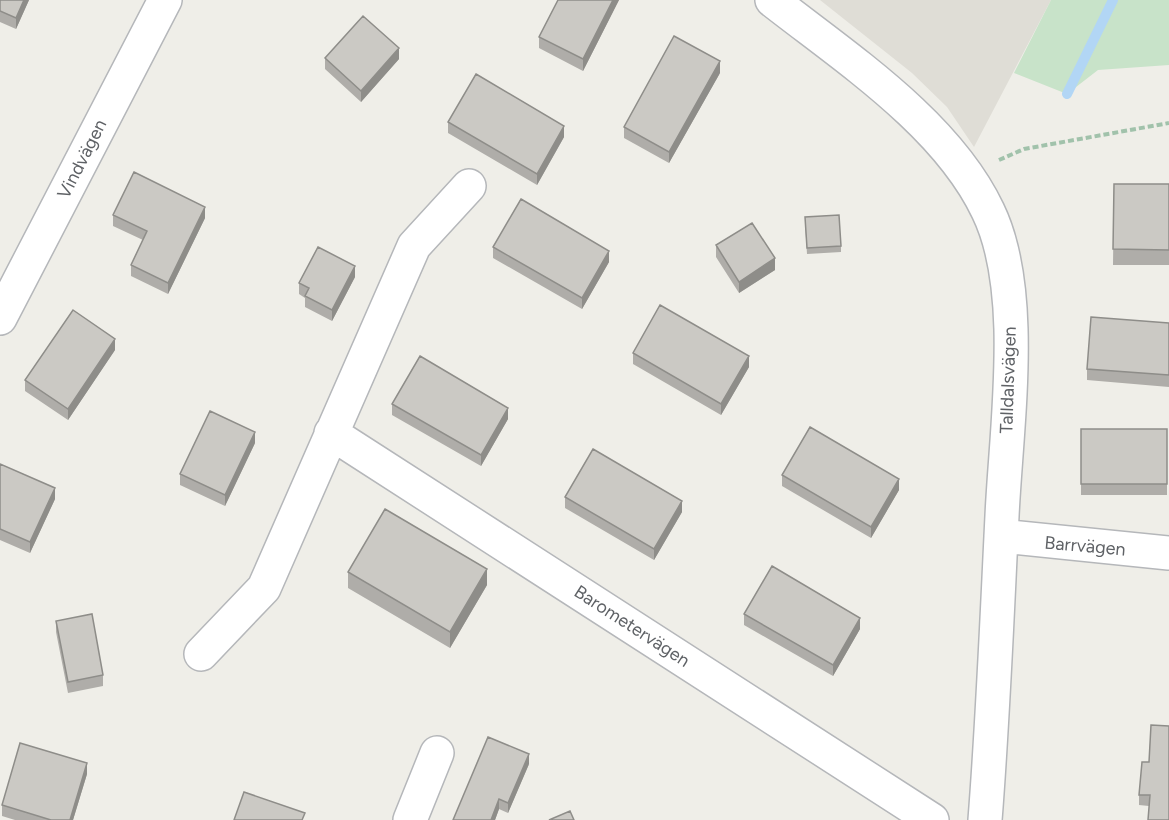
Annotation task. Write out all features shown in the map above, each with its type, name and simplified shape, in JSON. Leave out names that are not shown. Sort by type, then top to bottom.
[{"type":"street","name":"Vindvägen","points":[[0,318],[165,0]]},
{"type":"street","name":"Talldalsvägen","points":[[772,0],[928,126],[958,163],[988,209],[1003,246],[1012,339],[985,820]]},
{"type":"street","points":[[201,654],[264,588],[414,246],[469,186]]},
{"type":"street","name":"Barometervägen","points":[[331,433],[932,820]]},
{"type":"street","name":"Barrvägen","points":[[1000,536],[1169,553]]},
{"type":"street","points":[[410,820],[437,753]]},
{"type":"path","points":[[993,163],[1024,149],[1169,123]]},
{"type":"shaded area","points":[[820,0],[1051,0],[974,147],[947,107],[912,73]]},
{"type":"green space","points":[[1051,0],[1169,0],[1169,65],[1098,70],[1067,94],[1014,73]]},
{"type":"building","points":[[0,0],[24,0],[16,18],[0,11]]},
{"type":"building","points":[[558,0],[613,0],[583,59],[539,37]]},
{"type":"building","points":[[363,16],[399,48],[361,91],[325,58]]},
{"type":"building","points":[[674,36],[720,61],[669,152],[624,127]]},
{"type":"building","points":[[476,74],[564,126],[537,174],[448,122]]},
{"type":"building","points":[[134,172],[205,207],[168,283],[131,265],[147,231],[113,215]]},
{"type":"building","points":[[1114,184],[1169,184],[1169,250],[1113,249]]},
{"type":"building","points":[[521,199],[609,251],[582,298],[493,247]]},
{"type":"building","points":[[839,215],[841,246],[807,248],[805,217]]},
{"type":"building","points":[[752,223],[775,258],[739,282],[716,245]]},
{"type":"building","points":[[318,247],[355,266],[332,310],[305,296],[309,288],[299,283]]},
{"type":"building","points":[[660,305],[749,356],[721,404],[633,353]]},
{"type":"building","points":[[73,310],[115,339],[68,409],[25,380]]},
{"type":"building","points":[[1091,317],[1169,323],[1169,375],[1087,369]]},
{"type":"building","points":[[420,356],[508,408],[481,455],[392,404]]},
{"type":"building","points":[[210,411],[255,432],[225,495],[180,474]]},
{"type":"building","points":[[810,427],[899,479],[871,527],[782,475]]},
{"type":"building","points":[[1081,429],[1167,429],[1167,484],[1081,484]]},
{"type":"building","points":[[593,449],[682,501],[654,549],[565,497]]},
{"type":"building","points":[[0,464],[55,488],[30,542],[0,529]]},
{"type":"building","points":[[385,509],[487,569],[450,632],[348,572]]},
{"type":"building","points":[[772,566],[860,618],[833,665],[744,614]]},
{"type":"building","points":[[92,614],[103,675],[68,682],[56,621]]},
{"type":"building","points":[[1151,725],[1169,726],[1169,820],[1148,820],[1150,795],[1139,795],[1142,762],[1149,762]]},
{"type":"building","points":[[488,737],[529,754],[508,803],[499,799],[491,820],[453,820]]},
{"type":"building","points":[[20,743],[87,763],[70,820],[51,820],[2,805]]},
{"type":"building","points":[[244,792],[305,813],[302,820],[234,820]]},
{"type":"building","points":[[570,811],[574,820],[549,820]]},
{"type":"waterway","points":[[1067,94],[1113,0]]}]
